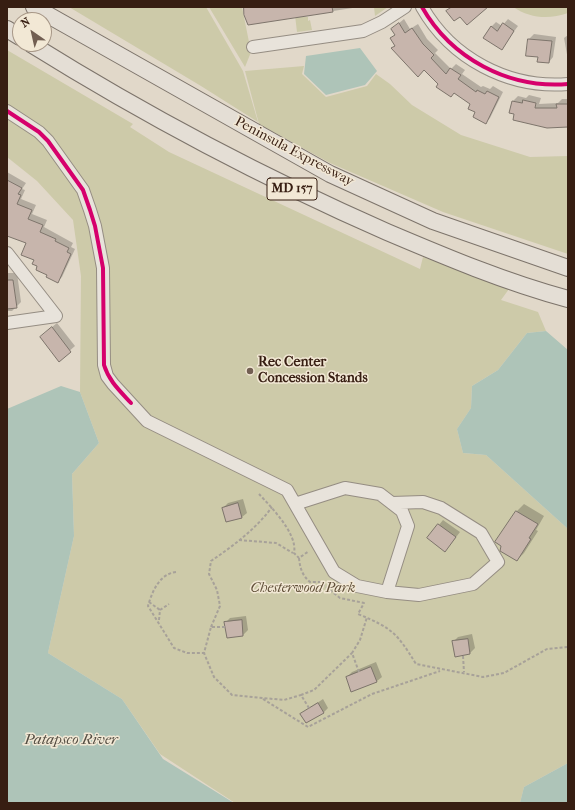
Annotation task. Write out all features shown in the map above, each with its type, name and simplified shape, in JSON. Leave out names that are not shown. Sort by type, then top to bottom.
[{"type":"main road","name":"Peninsula Expressway","points":[[34,7],[330,174],[433,221],[568,268]]},
{"type":"main road","name":"MD 157","points":[[45,52],[87,78],[270,179],[340,212],[452,261],[568,299]]},
{"type":"street","points":[[253,47],[363,31],[382,22],[405,7]]},
{"type":"street","points":[[422,7],[440,34],[456,50],[472,61],[513,79],[535,84],[568,84]]},
{"type":"street","points":[[7,111],[34,128],[48,141],[83,190],[96,226],[103,268],[104,365],[107,376],[148,421],[287,490],[334,572],[357,586],[387,592],[419,595],[473,584],[498,562],[481,533],[441,508],[423,502],[392,503]]},
{"type":"street","points":[[7,253],[56,316],[7,323]]},
{"type":"street","points":[[295,504],[345,488],[380,494],[402,511],[408,526],[387,592]]},
{"type":"path","points":[[259,494],[278,514],[295,546],[294,553]]},
{"type":"path","points":[[272,507],[266,516],[239,540],[211,561],[209,574],[217,590],[220,606],[211,627],[204,652],[214,677],[232,695],[284,700],[314,690],[352,654],[360,640],[367,617]]},
{"type":"path","points":[[239,540],[276,543],[294,553],[299,558],[300,569],[305,578],[310,582],[320,582],[340,598],[364,603],[358,614],[367,617],[390,630],[401,640],[416,664],[441,670],[464,672],[483,677],[504,673],[547,649],[568,647]]},
{"type":"path","points":[[299,558],[319,544]]},
{"type":"path","points":[[176,572],[170,573],[153,587],[148,606],[174,648],[187,653],[204,652]]},
{"type":"path","points":[[149,602],[160,610]]},
{"type":"path","points":[[160,610],[169,604]]},
{"type":"path","points":[[159,623],[160,610]]},
{"type":"path","points":[[211,627],[225,627]]},
{"type":"path","points":[[352,654],[359,672]]},
{"type":"path","points":[[463,656],[464,672]]},
{"type":"path","points":[[263,699],[308,728],[372,694],[441,670]]},
{"type":"path","points":[[301,695],[309,708]]},
{"type":"green space","points":[[69,7],[206,7],[243,71],[258,122],[201,86]]},
{"type":"green space","points":[[209,7],[242,7],[251,52],[245,67]]},
{"type":"green space","points":[[294,7],[300,8],[304,17],[308,17],[312,30],[297,32]]},
{"type":"green space","points":[[374,7],[388,7],[375,16]]},
{"type":"green space","points":[[513,7],[568,7],[568,13],[553,17],[539,17],[526,14]]},
{"type":"green space","name":"Chesterwood Park","points":[[7,50],[133,124],[130,127],[169,152],[420,269],[423,257],[509,289],[501,300],[538,312],[546,331],[527,333],[498,370],[472,386],[471,408],[457,429],[463,453],[486,455],[568,529],[568,763],[524,787],[520,803],[235,803],[160,754],[122,699],[48,653],[74,536],[72,474],[99,443],[80,392],[81,276],[73,220],[37,181],[7,157]]},
{"type":"green space","points":[[304,66],[302,74],[326,97],[367,86],[376,74],[390,84],[412,105],[461,135],[530,157],[568,156],[568,254],[443,212],[330,163],[259,124],[245,71]]},
{"type":"water","points":[[360,48],[377,71],[365,85],[326,95],[304,74],[306,56]]},
{"type":"water","points":[[546,331],[568,350],[568,529],[486,455],[463,453],[457,429],[471,408],[472,386],[498,370],[527,333]]},
{"type":"water","name":"Patapsco River","points":[[61,386],[80,392],[99,443],[72,474],[74,536],[48,653],[122,699],[163,759],[234,803],[7,803],[7,409]]},
{"type":"water","points":[[568,763],[568,803],[520,803],[524,787]]},
{"type":"building","points":[[244,7],[332,7],[333,12],[248,25],[244,15]]},
{"type":"building","points":[[452,7],[488,7],[467,25],[460,17],[454,21],[446,11]]},
{"type":"building","points":[[399,23],[405,33],[412,28],[423,44],[434,55],[431,58],[446,74],[450,68],[461,75],[458,79],[476,92],[477,90],[485,94],[487,91],[499,97],[486,124],[473,117],[475,112],[468,109],[470,104],[454,93],[451,97],[436,87],[438,84],[424,70],[418,77],[391,48],[395,46],[390,38],[395,35],[391,29]]},
{"type":"building","points":[[503,23],[514,31],[502,50],[483,38],[491,26],[497,31]]},
{"type":"building","points":[[528,39],[552,41],[549,63],[537,62],[538,57],[526,56]]},
{"type":"building","points":[[523,100],[536,103],[535,108],[557,108],[556,104],[568,104],[568,127],[547,128],[513,120],[514,114],[509,113],[512,101],[522,103]]},
{"type":"building","points":[[7,180],[22,188],[18,194],[21,195],[17,204],[32,210],[28,219],[43,225],[40,232],[56,239],[55,241],[69,248],[67,252],[71,254],[58,283],[46,277],[47,275],[36,270],[37,266],[32,264],[34,260],[21,255],[26,243],[7,236]]},
{"type":"building","points":[[7,280],[13,280],[17,308],[7,309]]},
{"type":"building","points":[[52,327],[71,352],[59,362],[40,337]]},
{"type":"building","points":[[238,503],[242,518],[226,522],[222,508]]},
{"type":"building","points":[[516,511],[538,524],[529,538],[531,539],[517,561],[500,551],[501,546],[495,542]]},
{"type":"building","points":[[438,524],[456,537],[445,552],[427,538]]},
{"type":"building","points":[[242,620],[243,636],[227,638],[224,622]]},
{"type":"building","points":[[468,639],[470,654],[455,657],[452,641]]},
{"type":"building","points":[[371,667],[377,682],[351,692],[346,677]]},
{"type":"building","points":[[318,703],[324,713],[306,723],[300,714]]},
{"type":"cycle path","points":[[422,7],[434,25],[449,41],[465,55],[483,66],[503,75],[524,81],[546,84],[568,84]]},
{"type":"cycle path","points":[[7,111],[39,132],[48,141],[83,190],[95,226],[103,268],[104,365],[112,381],[131,403]]},
{"type":"place","name":"Rec Center Concession Stands","points":[[250,371]]}]
